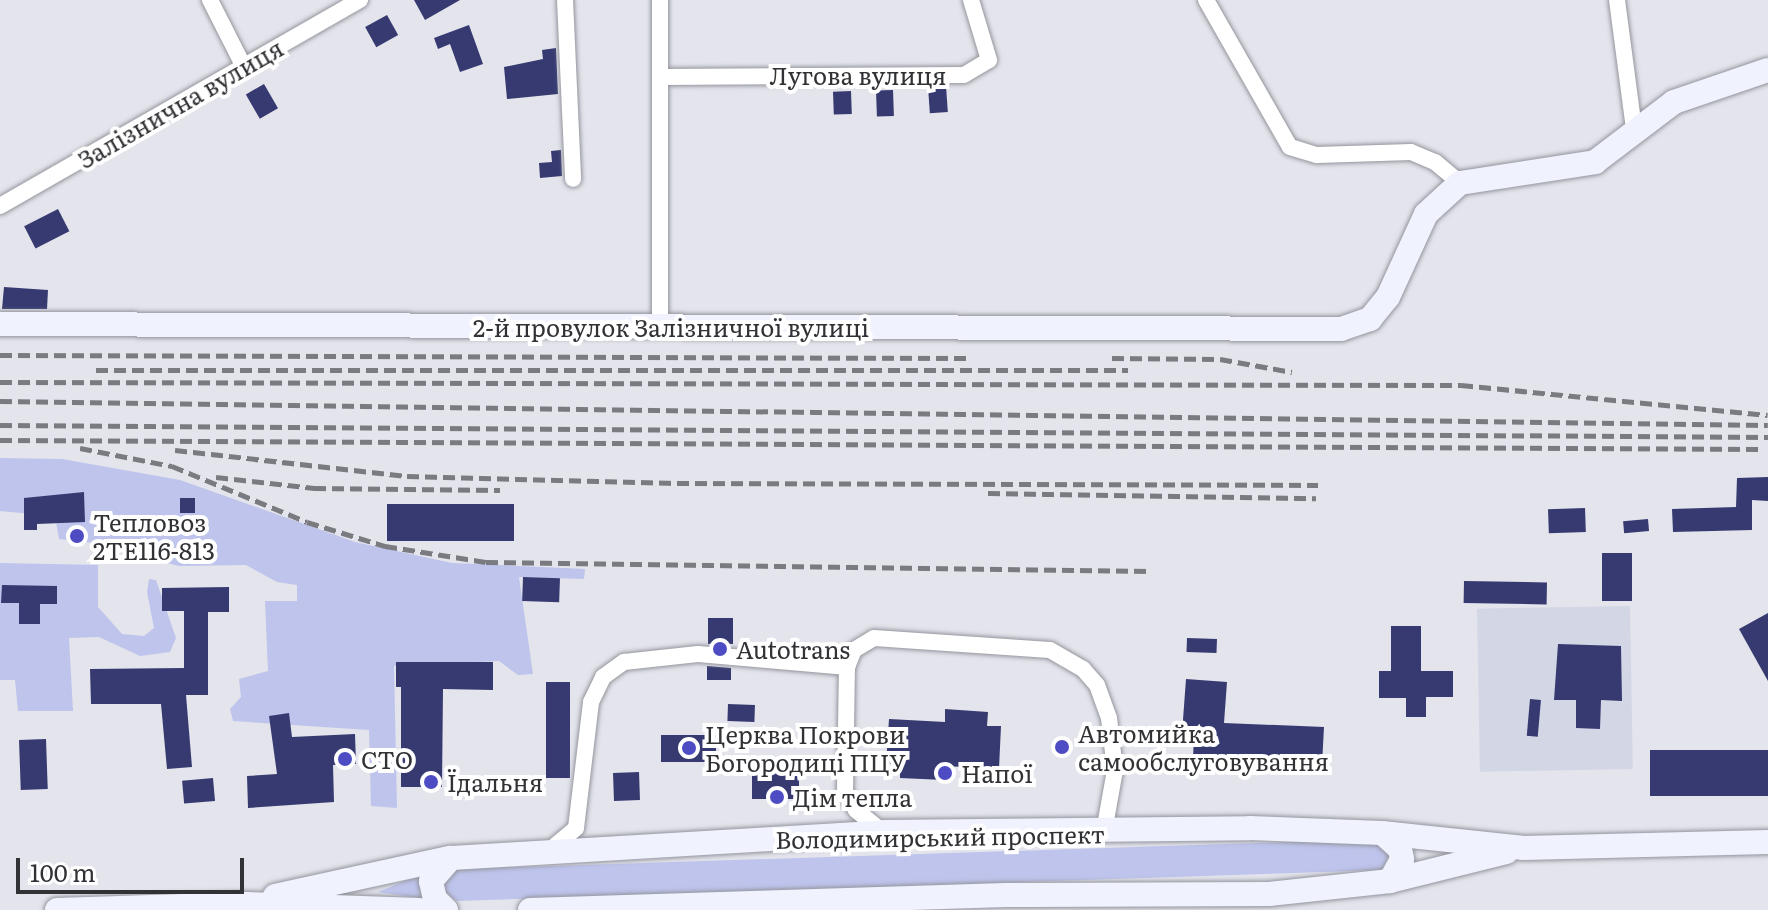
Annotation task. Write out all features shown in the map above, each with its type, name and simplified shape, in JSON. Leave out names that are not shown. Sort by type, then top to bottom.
[{"type":"main road","points":[[1460,183],[1595,162],[1634,129],[1674,102],[1768,70]]},
{"type":"main road","name":"2-й провулок Залізничної вулиці","points":[[0,324],[1341,329],[1370,319],[1388,297],[1426,214],[1460,183]]},
{"type":"main road","name":"Володимирський проспект","points":[[246,904],[451,858],[883,832],[1104,832],[1250,828],[1382,833],[1524,848],[1768,842]]},
{"type":"main road","points":[[1382,833],[1400,849],[1402,859],[1390,881]]},
{"type":"main road","name":"Володимирський проспект","points":[[530,910],[1006,895],[1269,894],[1390,881],[1524,848]]},
{"type":"main road","points":[[446,910],[435,899],[431,881],[451,858]]},
{"type":"main road","points":[[1246,910],[1269,894]]},
{"type":"main road","points":[[1187,896],[1209,910]]},
{"type":"main road","name":"Володимирський проспект","points":[[57,910],[246,904],[419,910]]},
{"type":"street","points":[[210,0],[243,65]]},
{"type":"street","name":"Залізнична вулиця","points":[[0,206],[360,0]]},
{"type":"street","points":[[565,0],[573,179]]},
{"type":"street","points":[[660,0],[660,327]]},
{"type":"street","name":"Лугова вулиця","points":[[660,77],[964,75],[989,60],[971,0]]},
{"type":"street","points":[[1206,0],[1290,147],[1317,155],[1411,152],[1435,162],[1460,183]]},
{"type":"street","points":[[1617,0],[1634,129]]},
{"type":"street","points":[[883,832],[856,810],[845,792],[847,667],[854,650],[874,638],[1050,650],[1066,658],[1097,685],[1109,718],[1115,770],[1104,832]]},
{"type":"street","points":[[544,854],[576,828],[591,702],[603,677],[624,662],[698,654],[847,667]]},
{"type":"shaded area","points":[[0,458],[62,459],[180,480],[355,542],[452,563],[585,569],[584,579],[519,577],[533,674],[518,675],[499,661],[394,666],[397,808],[371,806],[369,730],[233,721],[230,709],[241,697],[239,679],[268,671],[265,601],[297,601],[297,585],[277,582],[246,565],[179,566],[163,562],[156,550],[59,539],[55,516],[0,511]]},
{"type":"shaded area","points":[[0,563],[98,565],[98,607],[122,634],[144,636],[154,628],[147,592],[149,579],[156,580],[176,638],[170,652],[140,656],[99,637],[69,638],[73,711],[18,711],[15,680],[0,680]]},
{"type":"shaded area","points":[[1630,606],[1633,769],[1480,772],[1477,609]]},
{"type":"shaded area","points":[[1383,839],[1393,848],[1382,870],[457,901],[444,892],[443,882],[458,869]]},
{"type":"shaded area","points":[[424,873],[425,899],[378,892]]},
{"type":"building","points":[[414,0],[460,0],[425,20]]},
{"type":"building","points":[[387,15],[398,35],[376,47],[365,27]]},
{"type":"building","points":[[469,25],[483,64],[460,72],[450,44],[438,49],[434,38]]},
{"type":"building","points":[[556,48],[558,94],[507,99],[504,67],[543,59],[542,50]]},
{"type":"building","points":[[264,84],[278,108],[260,119],[246,95]]},
{"type":"building","points":[[946,86],[948,112],[930,113],[928,87]]},
{"type":"building","points":[[893,90],[894,116],[877,117],[876,91]]},
{"type":"building","points":[[851,91],[852,114],[834,115],[833,92]]},
{"type":"building","points":[[561,150],[562,176],[540,178],[539,163],[552,162],[551,151]]},
{"type":"building","points":[[58,209],[69,231],[35,249],[24,226]]},
{"type":"building","points":[[4,287],[48,290],[47,309],[2,309]]},
{"type":"building","points":[[1768,477],[1768,501],[1752,500],[1752,530],[1673,532],[1672,509],[1736,507],[1737,478]]},
{"type":"building","points":[[84,492],[85,522],[37,524],[37,530],[24,530],[24,498]]},
{"type":"building","points":[[180,498],[195,498],[195,513],[180,513]]},
{"type":"building","points":[[387,504],[514,504],[514,541],[387,541]]},
{"type":"building","points":[[1585,508],[1586,532],[1549,533],[1548,509]]},
{"type":"building","points":[[1648,519],[1649,531],[1624,533],[1623,521]]},
{"type":"building","points":[[1602,553],[1632,553],[1632,601],[1602,601]]},
{"type":"building","points":[[523,577],[560,578],[559,602],[522,601]]},
{"type":"building","points":[[1464,581],[1547,582],[1547,604],[1464,603]]},
{"type":"building","points":[[2,585],[57,586],[57,604],[40,604],[40,624],[19,624],[19,603],[1,603]]},
{"type":"building","points":[[229,587],[229,612],[208,612],[208,695],[186,695],[192,767],[167,769],[161,704],[91,704],[90,669],[184,668],[184,611],[162,611],[162,588]]},
{"type":"building","points":[[1768,613],[1768,681],[1739,629]]},
{"type":"building","points":[[708,618],[733,618],[733,644],[708,644]]},
{"type":"building","points":[[1391,626],[1421,626],[1421,671],[1453,671],[1453,697],[1426,697],[1426,717],[1406,717],[1406,698],[1379,698],[1379,671],[1391,671]]},
{"type":"building","points":[[1187,638],[1217,639],[1216,653],[1187,652]]},
{"type":"building","points":[[1558,644],[1621,646],[1622,701],[1601,700],[1600,729],[1576,728],[1576,700],[1554,700]]},
{"type":"building","points":[[396,662],[493,662],[493,690],[443,689],[442,787],[401,787],[401,687],[396,687]]},
{"type":"building","points":[[707,666],[731,668],[731,680],[707,680]]},
{"type":"building","points":[[1186,679],[1227,682],[1224,723],[1324,727],[1322,765],[1193,759],[1194,734],[1182,733]]},
{"type":"building","points":[[546,682],[570,682],[570,778],[546,778]]},
{"type":"building","points":[[1530,699],[1541,700],[1538,737],[1527,736]]},
{"type":"building","points":[[728,704],[755,705],[754,722],[727,721]]},
{"type":"building","points":[[945,709],[988,712],[987,726],[1001,726],[999,769],[945,766],[944,780],[900,778],[900,764],[886,764],[889,719],[945,722]]},
{"type":"building","points":[[289,713],[292,737],[355,734],[356,764],[333,765],[334,802],[248,808],[247,776],[277,774],[269,716]]},
{"type":"building","name":"Церква Покрови Богородиці ПЦУ","points":[[661,735],[716,735],[716,755],[708,755],[708,762],[661,762]]},
{"type":"building","points":[[46,739],[48,789],[21,790],[19,740]]},
{"type":"building","points":[[1650,750],[1768,750],[1768,796],[1650,796]]},
{"type":"building","points":[[752,766],[799,766],[799,799],[752,799]]},
{"type":"building","points":[[639,772],[640,800],[614,801],[613,773]]},
{"type":"building","points":[[213,778],[215,801],[184,804],[182,781]]},
{"type":"railway","points":[[0,355],[968,358]]},
{"type":"railway","points":[[1112,358],[1220,359],[1292,372]]},
{"type":"railway","points":[[96,370],[1128,370]]},
{"type":"railway","points":[[0,382],[1461,385],[1768,415]]},
{"type":"railway","points":[[0,401],[1768,425]]},
{"type":"railway","points":[[0,425],[1768,437]]},
{"type":"railway","points":[[0,440],[1760,449]]},
{"type":"railway","points":[[80,448],[172,466],[307,522],[385,546],[486,562],[1151,571]]},
{"type":"railway","points":[[175,450],[407,476],[677,483],[1318,485]]},
{"type":"railway","points":[[216,477],[314,488],[500,490]]},
{"type":"railway","points":[[988,493],[1316,498]]},
{"type":"place","name":"Тепловоз 2ТЕ116-813","points":[[77,536]]},
{"type":"place","name":"Autotrans","points":[[720,649]]},
{"type":"place","name":"Автомийка самообслуговування","points":[[1062,747]]},
{"type":"place","name":"Церква Покрови Богородиці ПЦУ","points":[[689,748]]},
{"type":"place","name":"СТО","points":[[345,759]]},
{"type":"place","name":"Напої","points":[[945,773]]},
{"type":"place","name":"Їдальня","points":[[431,782]]},
{"type":"place","name":"Дім тепла","points":[[777,797]]}]
